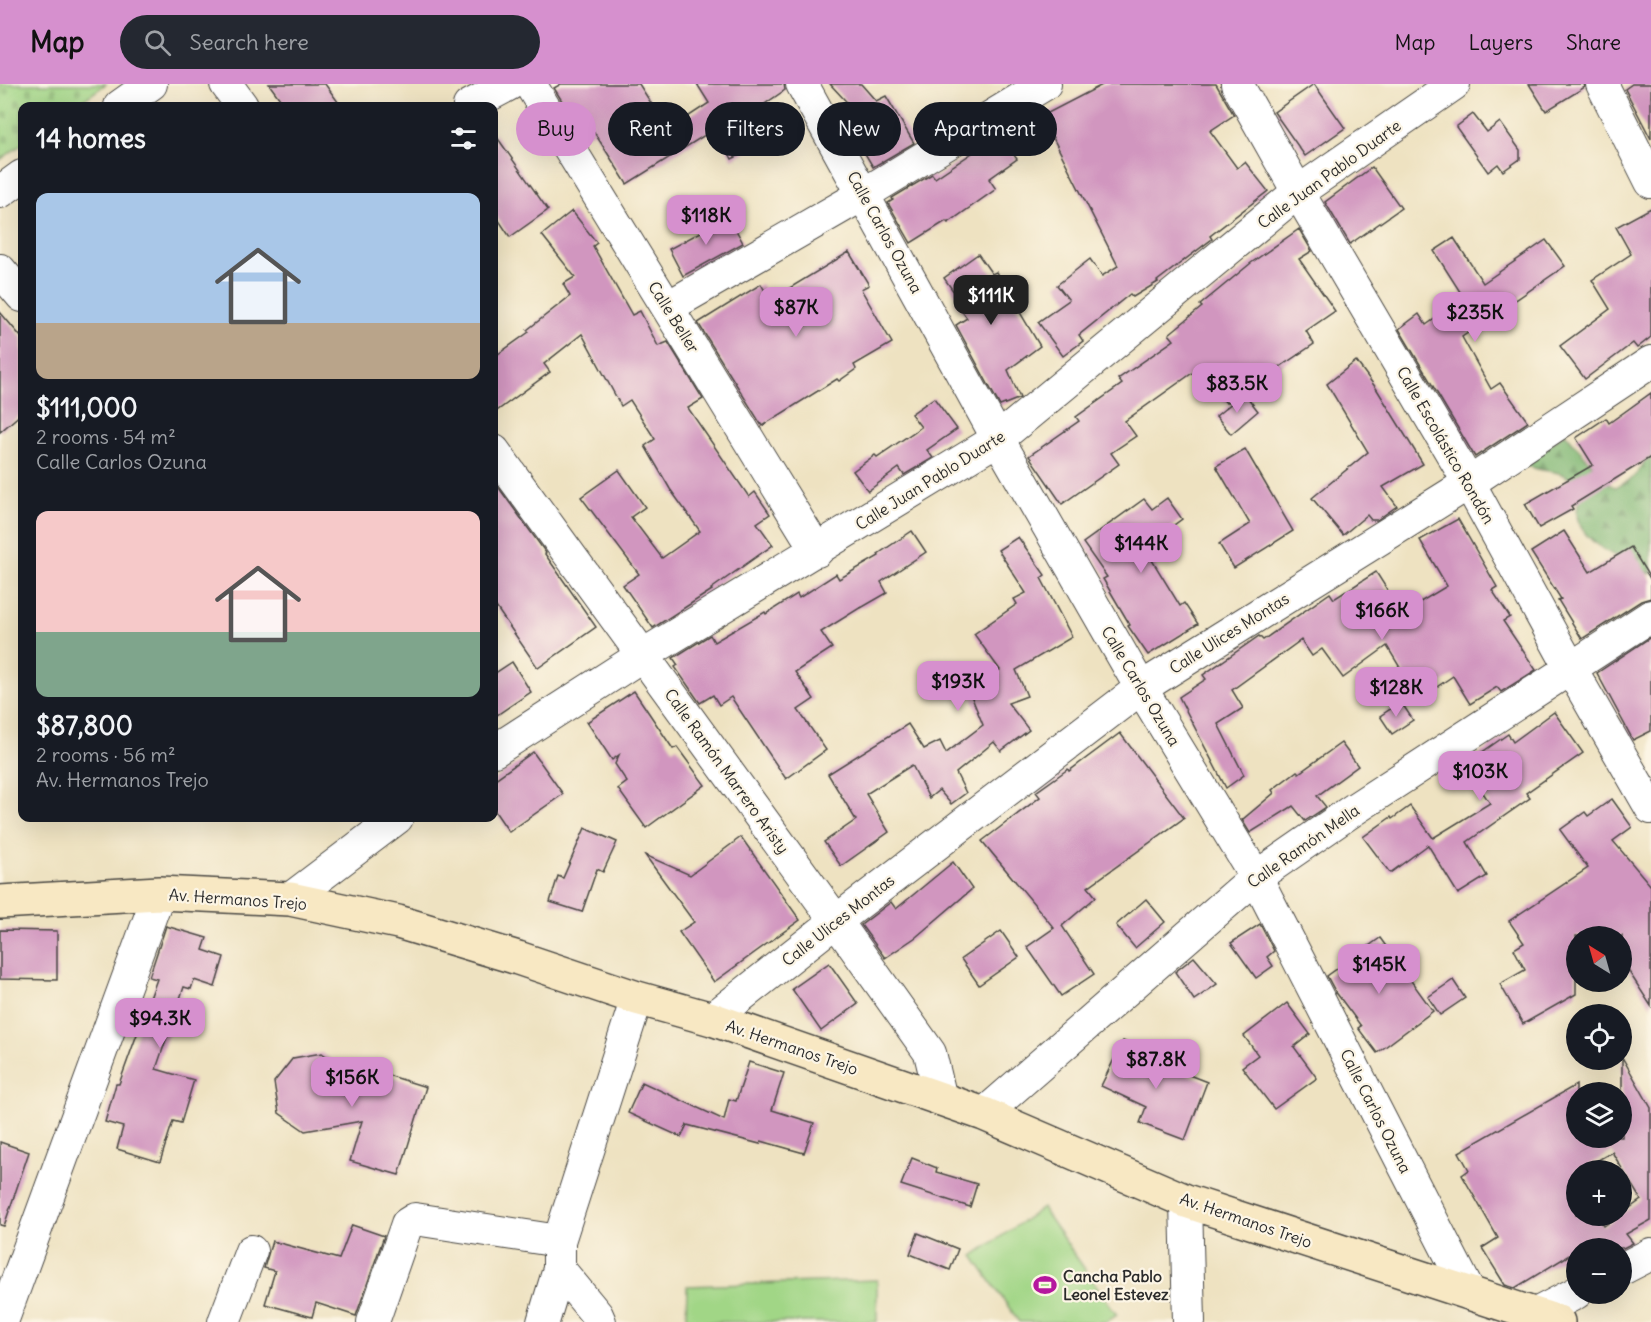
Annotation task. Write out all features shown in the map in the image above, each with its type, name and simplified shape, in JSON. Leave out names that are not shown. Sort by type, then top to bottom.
[{"type":"main road","name":"Av. Hermanos Trejo","points":[[0,902],[159,893],[290,899],[398,922],[518,958],[637,998],[712,1019],[984,1114],[1186,1201],[1549,1320]]},
{"type":"street","points":[[126,102],[151,84]]},
{"type":"street","points":[[226,84],[239,102]]},
{"type":"street","points":[[476,102],[510,84]]},
{"type":"street","name":"Calle Beller","points":[[530,84],[817,551]]},
{"type":"street","name":"Calle Carlos Ozuna","points":[[802,84],[998,439],[1141,688],[1256,877],[1470,1294]]},
{"type":"street","points":[[668,307],[864,194],[1045,84]]},
{"type":"street","name":"Calle Escolástico Rondón","points":[[1237,84],[1469,483],[1571,669],[1651,808]]},
{"type":"street","name":"Calle Juan Pablo Duarte","points":[[498,748],[643,656],[998,439],[1298,192],[1454,84]]},
{"type":"street","points":[[1602,84],[1651,182]]},
{"type":"street","points":[[0,192],[18,179]]},
{"type":"street","points":[[0,270],[18,291]]},
{"type":"street","name":"Calle Ulices Montas","points":[[712,1019],[836,921],[1141,688],[1469,483],[1651,362]]},
{"type":"street","name":"Calle Ramón Marrero Aristy","points":[[498,457],[930,1053],[941,1099]]},
{"type":"street","name":"Calle Ramón Mella","points":[[984,1114],[1256,877],[1353,810],[1651,616]]},
{"type":"street","points":[[290,899],[392,822]]},
{"type":"street","points":[[2,1322],[159,893]]},
{"type":"street","points":[[543,1322],[559,1255],[637,998]]},
{"type":"street","points":[[1186,1201],[1189,1322]]},
{"type":"street","points":[[373,1322],[407,1224],[415,1219],[559,1255],[600,1322]]},
{"type":"street","points":[[224,1322],[251,1251]]},
{"type":"street","points":[[1632,1264],[1651,1254]]},
{"type":"street","points":[[1549,1320],[1566,1303]]},
{"type":"green space","points":[[0,84],[106,84],[81,102],[18,102],[18,147],[0,160]]},
{"type":"green space","points":[[1651,420],[1651,574],[1609,553],[1583,530],[1577,516],[1578,488],[1569,478],[1525,464],[1565,433],[1606,481],[1615,487],[1618,486],[1636,475],[1645,462],[1650,444]]},
{"type":"green space","name":"Cancha Pablo Leonel Estevez","points":[[1042,1208],[1117,1315],[1106,1322],[1019,1322],[973,1256]]},
{"type":"green space","points":[[877,1280],[877,1322],[686,1322],[687,1286]]},
{"type":"building","points":[[269,84],[325,84],[338,102],[282,102]]},
{"type":"building","points":[[561,84],[639,84],[650,102],[608,102],[608,154],[596,135],[596,102],[563,102],[554,88]]},
{"type":"building","points":[[697,84],[784,84],[785,90],[768,102],[708,102]]},
{"type":"building","points":[[830,84],[861,84],[876,101],[886,96],[890,102],[847,102]]},
{"type":"building","points":[[1104,84],[1216,84],[1234,115],[1210,131],[1237,168],[1245,162],[1268,191],[1210,236],[1212,239],[1158,282],[1133,297],[1130,294],[1079,335],[1083,341],[1063,356],[1038,322],[1069,300],[1057,285],[1090,259],[1102,276],[1118,266],[1057,146],[1057,108]]},
{"type":"building","points":[[1314,84],[1345,128],[1305,156],[1274,112]]},
{"type":"building","points":[[1529,84],[1584,84],[1585,87],[1546,111]]},
{"type":"building","points":[[1632,84],[1651,84],[1651,139],[1625,89]]},
{"type":"building","points":[[705,106],[705,135],[693,142],[693,114]]},
{"type":"building","points":[[1473,114],[1487,132],[1500,122],[1520,150],[1520,159],[1503,171],[1498,164],[1488,172],[1456,127]]},
{"type":"building","points":[[901,121],[913,141],[901,151]]},
{"type":"building","points":[[498,139],[548,210],[510,237],[498,219]]},
{"type":"building","points":[[609,156],[672,156],[627,184]]},
{"type":"building","points":[[866,156],[892,156],[873,167]]},
{"type":"building","points":[[968,156],[1015,156],[1017,159],[989,179],[996,189],[948,223],[946,221],[911,243],[888,203],[893,200],[892,198],[932,174],[935,178]]},
{"type":"building","points":[[1372,167],[1401,208],[1350,244],[1325,202]]},
{"type":"building","points":[[1651,208],[1651,337],[1637,348],[1633,343],[1585,379],[1560,346],[1610,309],[1592,280],[1631,254],[1616,227]]},
{"type":"building","points":[[572,211],[597,243],[593,246],[632,315],[640,311],[658,346],[668,342],[703,399],[688,408],[749,497],[755,492],[770,514],[757,523],[773,545],[712,590],[653,628],[623,585],[639,574],[581,497],[619,470],[645,507],[631,517],[662,558],[700,531],[670,489],[645,446],[655,439],[630,400],[621,406],[582,334],[544,364],[550,372],[498,410],[498,354],[529,332],[527,330],[570,296],[563,284],[575,277],[542,235]]},
{"type":"building","points":[[729,217],[743,243],[683,276],[669,249]]},
{"type":"building","points":[[1299,229],[1312,251],[1299,259],[1335,311],[1306,331],[1314,344],[1226,403],[1198,369],[1125,421],[1136,436],[1111,453],[1119,464],[1062,504],[1029,456],[1079,421],[1076,417],[1122,384],[1118,379],[1174,340],[1169,334],[1202,307],[1200,305],[1251,263]]},
{"type":"building","points":[[1454,238],[1483,283],[1546,240],[1565,266],[1462,337],[1491,389],[1500,383],[1528,422],[1475,457],[1399,329],[1419,314],[1426,325],[1464,298],[1434,251]]},
{"type":"building","points":[[849,252],[869,285],[861,289],[892,343],[854,365],[856,369],[839,381],[837,379],[762,426],[698,323],[761,284],[770,300]]},
{"type":"building","points":[[978,254],[992,274],[996,272],[1040,346],[1008,370],[1020,398],[1000,406],[956,325],[967,318],[955,302],[959,299],[944,278]]},
{"type":"building","points":[[0,312],[18,333],[18,416],[0,432]]},
{"type":"building","points":[[1356,361],[1376,388],[1423,464],[1383,487],[1397,506],[1377,520],[1371,520],[1367,515],[1343,535],[1312,498],[1368,452],[1327,384]]},
{"type":"building","points":[[1244,393],[1258,411],[1231,434],[1216,416]]},
{"type":"building","points":[[1651,393],[1651,457],[1571,506],[1573,509],[1539,528],[1525,504],[1593,465],[1576,438],[1606,418],[1609,423]]},
{"type":"building","points":[[934,398],[957,429],[927,450],[933,458],[904,475],[899,468],[868,491],[853,471],[921,427],[911,414]]},
{"type":"building","points":[[1245,449],[1293,531],[1234,568],[1219,544],[1250,524],[1216,466]]},
{"type":"building","points":[[498,487],[596,627],[538,668],[498,610]]},
{"type":"building","points":[[1167,498],[1182,519],[1144,547],[1180,606],[1184,603],[1198,624],[1148,655],[1128,626],[1130,625],[1103,579],[1107,577],[1083,543],[1144,499],[1152,509]]},
{"type":"building","points":[[1458,519],[1497,587],[1492,590],[1510,617],[1503,621],[1536,670],[1501,692],[1497,687],[1470,704],[1453,676],[1419,699],[1387,646],[1343,678],[1322,649],[1312,656],[1301,640],[1232,690],[1243,708],[1218,724],[1244,775],[1226,788],[1179,697],[1206,679],[1203,675],[1259,636],[1263,640],[1330,593],[1334,599],[1376,572],[1402,613],[1447,586],[1420,540]]},
{"type":"building","points":[[912,531],[926,552],[881,582],[887,593],[821,632],[832,648],[795,672],[814,699],[798,710],[826,750],[786,779],[731,697],[719,705],[713,695],[700,703],[675,667],[678,665],[673,658],[710,635],[714,642],[797,594],[799,598],[836,574],[839,579],[879,556],[878,554]]},
{"type":"building","points":[[1564,531],[1590,572],[1631,547],[1651,580],[1651,598],[1641,601],[1582,639],[1558,600],[1561,599],[1531,552]]},
{"type":"building","points":[[1018,537],[1045,575],[1041,578],[1072,637],[1016,670],[1027,696],[1008,703],[1029,730],[1001,751],[994,742],[956,773],[966,793],[951,804],[939,790],[929,798],[912,765],[866,794],[889,832],[841,866],[824,842],[856,820],[828,774],[908,724],[924,749],[940,741],[946,753],[983,725],[966,683],[1000,670],[974,634],[1017,604],[1014,599],[1026,593],[998,550]]},
{"type":"building","points":[[1651,637],[1651,731],[1633,740],[1597,673]]},
{"type":"building","points":[[512,662],[531,692],[498,714],[498,671]]},
{"type":"building","points":[[634,691],[673,749],[677,747],[705,785],[646,828],[618,789],[627,782],[615,764],[619,755],[612,760],[587,722]]},
{"type":"building","points":[[1401,702],[1413,720],[1392,734],[1380,716]]},
{"type":"building","points":[[1554,712],[1583,753],[1526,793],[1530,798],[1467,842],[1487,876],[1458,894],[1428,845],[1390,873],[1363,837],[1410,806],[1433,838],[1490,803],[1464,765],[1508,734],[1513,742]]},
{"type":"building","points":[[1120,733],[1184,818],[1088,887],[1096,897],[1062,926],[1094,974],[1061,996],[1027,947],[1054,928],[982,841],[1040,797],[1036,792]]},
{"type":"building","points":[[1341,743],[1358,766],[1317,796],[1326,807],[1305,821],[1293,806],[1250,833],[1242,820],[1274,793],[1272,790]]},
{"type":"building","points":[[533,752],[563,794],[509,832],[498,816],[498,777]]},
{"type":"building","points":[[1612,799],[1632,827],[1613,841],[1651,886],[1651,1006],[1632,977],[1632,926],[1566,926],[1566,992],[1576,992],[1576,994],[1523,1024],[1500,984],[1525,970],[1514,949],[1524,943],[1509,921],[1588,868],[1560,830],[1585,812],[1588,816]]},
{"type":"building","points":[[585,828],[617,842],[603,872],[597,869],[582,912],[550,902],[558,876],[563,878]]},
{"type":"building","points":[[741,837],[800,920],[714,982],[679,932],[694,922],[645,855],[690,875]]},
{"type":"building","points":[[953,862],[972,889],[916,937],[885,958],[861,925],[891,902],[896,909]]},
{"type":"building","points":[[1146,899],[1165,922],[1135,948],[1116,925]]},
{"type":"building","points":[[1260,924],[1274,951],[1267,957],[1273,966],[1256,978],[1231,943]]},
{"type":"building","points":[[166,926],[207,938],[203,950],[224,957],[215,987],[194,980],[191,989],[184,987],[156,1069],[194,1080],[181,1123],[173,1121],[160,1162],[117,1149],[123,1127],[105,1122],[116,1084],[119,1084],[157,979],[149,977]]},
{"type":"building","points":[[0,930],[57,931],[57,980],[0,979]]},
{"type":"building","points":[[1001,931],[1019,957],[979,985],[961,959]]},
{"type":"building","points":[[1380,938],[1433,1011],[1377,1053],[1358,1028],[1361,1026],[1335,991],[1327,976]]},
{"type":"building","points":[[1194,957],[1217,984],[1194,1000],[1175,972]]},
{"type":"building","points":[[829,963],[858,1004],[821,1031],[792,989]]},
{"type":"building","points":[[1453,980],[1465,998],[1440,1015],[1428,997]]},
{"type":"building","points":[[1287,1003],[1310,1034],[1294,1047],[1317,1078],[1274,1109],[1242,1067],[1258,1055],[1244,1036]]},
{"type":"building","points":[[1123,1041],[1153,1056],[1153,1061],[1207,1082],[1185,1140],[1140,1123],[1146,1107],[1101,1086]]},
{"type":"building","points":[[322,1053],[372,1090],[378,1072],[426,1087],[399,1175],[350,1161],[362,1121],[305,1131],[279,1113],[274,1082],[293,1058]]},
{"type":"building","points":[[749,1062],[784,1073],[772,1110],[814,1123],[804,1153],[687,1125],[681,1137],[628,1113],[642,1082],[724,1120],[729,1099],[736,1101]]},
{"type":"building","points":[[1622,1070],[1629,1070],[1651,1108],[1651,1220],[1626,1234],[1629,1238],[1566,1238],[1566,1257],[1515,1288],[1505,1285],[1482,1248],[1498,1238],[1462,1175],[1469,1170],[1459,1152],[1566,1091],[1566,1148],[1632,1148],[1632,1082],[1622,1082]]},
{"type":"building","points":[[0,1142],[29,1152],[4,1226],[0,1225]]},
{"type":"building","points":[[912,1158],[937,1168],[936,1172],[977,1184],[970,1207],[901,1185]]},
{"type":"building","points":[[352,1225],[384,1236],[356,1316],[316,1303],[312,1317],[265,1304],[275,1271],[264,1268],[272,1241],[339,1259]]},
{"type":"building","points":[[918,1233],[958,1249],[950,1270],[910,1254]]},
{"type":"place","name":"Cancha Pablo Leonel Estevez","points":[[1045,1285]]}]
